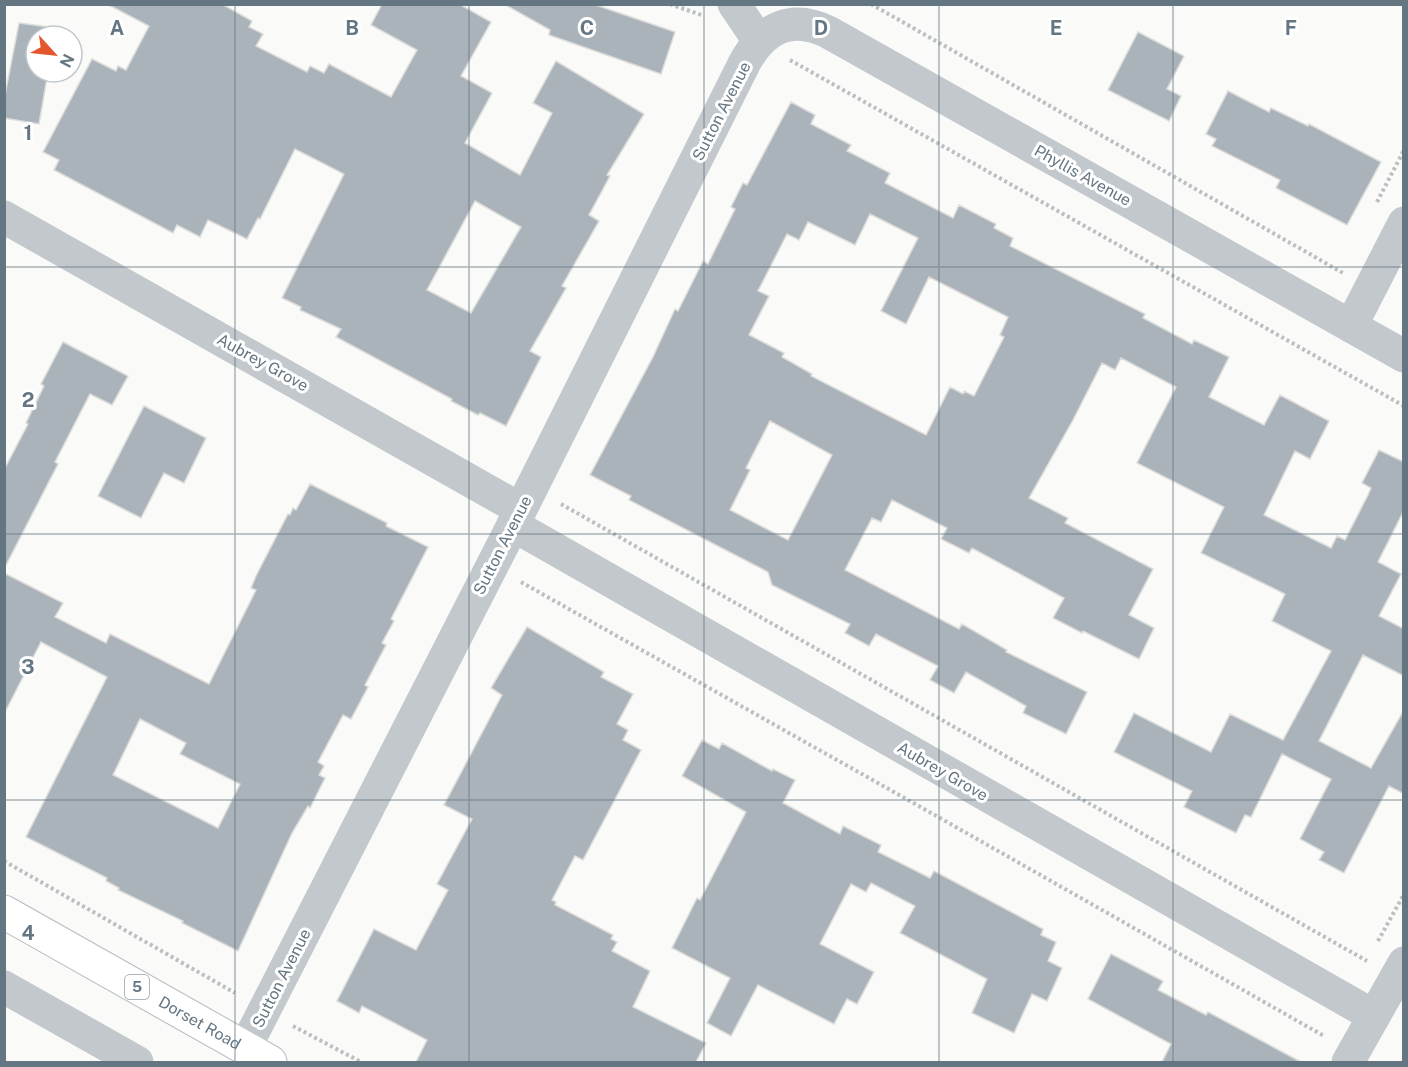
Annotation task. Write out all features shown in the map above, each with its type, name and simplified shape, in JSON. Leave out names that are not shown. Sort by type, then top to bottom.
[{"type":"main road","name":"Dorset Road","points":[[4,912],[257,1055]]},
{"type":"street","points":[[720,11],[770,33]]},
{"type":"street","name":"Phyllis Avenue","points":[[770,33],[805,24],[828,32],[1404,356]]},
{"type":"street","name":"Sutton Avenue","points":[[257,1055],[516,517],[745,62],[770,33]]},
{"type":"street","name":"Aubrey Grove","points":[[4,217],[1374,1016]]},
{"type":"street","points":[[1351,326],[1404,223]]},
{"type":"street","points":[[1348,1062],[1404,963]]},
{"type":"street","points":[[4,987],[137,1062]]},
{"type":"path","points":[[670,4],[720,11]]},
{"type":"path","points":[[871,4],[1341,272]]},
{"type":"path","points":[[770,33],[790,60],[1404,406]]},
{"type":"path","points":[[557,502],[1367,961],[1372,951]]},
{"type":"path","points":[[517,580],[1324,1036]]},
{"type":"path","points":[[4,861],[238,995]]},
{"type":"path","points":[[1377,942],[1404,894]]},
{"type":"path","points":[[292,1025],[361,1062]]},
{"type":"building","points":[[107,4],[222,4],[252,21],[249,27],[263,34],[256,46],[307,72],[310,66],[324,73],[329,64],[391,97],[417,50],[371,25],[382,4],[459,4],[491,22],[461,76],[492,93],[465,143],[520,175],[552,113],[533,103],[556,61],[644,114],[607,175],[610,176],[589,215],[599,221],[562,286],[566,288],[530,351],[541,357],[506,426],[451,401],[452,399],[336,337],[341,329],[300,310],[301,307],[282,298],[344,174],[295,149],[260,219],[258,218],[247,239],[208,220],[200,237],[177,225],[173,233],[54,170],[59,160],[43,152],[79,84],[84,84],[84,74],[92,59],[116,71],[118,66],[126,70],[149,26]],"holes":[[[475,201],[521,227],[471,313],[427,290]]]},
{"type":"building","points":[[504,4],[593,4],[675,32],[661,74],[549,35],[550,30]]},
{"type":"building","points":[[19,23],[26,24],[24,24],[24,84],[46,84],[39,124],[4,118],[4,100]]},
{"type":"building","points":[[1138,32],[1184,56],[1167,89],[1181,96],[1169,121],[1108,90]]},
{"type":"building","points":[[1228,91],[1269,112],[1271,108],[1308,126],[1309,124],[1381,162],[1347,225],[1276,188],[1280,180],[1212,146],[1216,139],[1206,134]]},
{"type":"building","points":[[791,102],[815,115],[811,124],[851,145],[847,151],[890,173],[885,183],[953,218],[959,205],[996,224],[994,228],[1013,238],[1010,246],[1145,314],[1143,318],[1192,344],[1194,340],[1229,357],[1209,397],[1264,425],[1280,395],[1329,421],[1310,459],[1295,451],[1264,515],[1331,548],[1337,536],[1345,540],[1368,495],[1371,488],[1362,483],[1379,450],[1404,462],[1404,510],[1378,562],[1401,574],[1379,616],[1404,629],[1404,676],[1363,655],[1319,741],[1371,768],[1404,710],[1404,794],[1389,786],[1344,873],[1319,860],[1324,852],[1300,839],[1331,779],[1282,754],[1251,817],[1245,815],[1236,833],[1184,807],[1192,791],[1114,752],[1134,713],[1211,752],[1230,714],[1283,740],[1331,651],[1272,621],[1285,594],[1201,553],[1224,507],[1137,463],[1176,387],[1121,358],[1115,370],[1102,363],[1029,498],[1068,518],[1065,523],[1153,569],[1129,615],[1154,628],[1139,659],[1053,618],[1064,598],[972,548],[969,553],[941,539],[947,528],[892,500],[881,522],[872,518],[845,570],[959,629],[962,624],[1007,650],[1006,652],[1087,692],[1066,734],[1023,713],[1026,706],[966,672],[954,693],[930,680],[938,666],[876,634],[869,646],[845,633],[850,624],[772,585],[768,572],[629,500],[631,496],[590,475],[653,357],[675,309],[678,311],[703,261],[708,264],[735,209],[731,207],[743,183],[747,185]],"holes":[[[870,214],[918,238],[881,311],[906,324],[929,277],[1008,317],[1000,335],[1004,337],[974,396],[964,391],[963,394],[950,387],[926,435],[811,376],[812,374],[782,357],[784,353],[749,335],[769,296],[758,291],[787,234],[799,240],[808,222],[855,245]],[[770,421],[832,455],[788,540],[730,510],[750,470],[746,468]]]},
{"type":"building","points":[[63,342],[128,376],[112,405],[90,394],[55,462],[58,464],[4,569],[4,470],[28,424],[26,423],[44,386],[41,384]]},
{"type":"building","points":[[144,406],[206,438],[184,483],[164,473],[141,518],[98,496]]},
{"type":"building","points":[[310,484],[387,523],[386,526],[428,547],[391,619],[394,621],[382,643],[386,645],[365,685],[368,687],[351,719],[343,715],[318,762],[324,766],[319,775],[325,778],[310,808],[308,806],[292,833],[238,951],[182,923],[183,921],[118,890],[119,888],[106,881],[107,878],[26,837],[107,677],[41,642],[4,714],[4,573],[63,603],[55,617],[106,643],[110,634],[209,684],[256,590],[251,588],[256,576],[288,514],[290,515],[293,508],[296,510]],"holes":[[[140,719],[186,743],[180,754],[240,784],[218,828],[113,775]]]},
{"type":"building","points":[[527,627],[604,672],[601,677],[633,694],[617,724],[628,730],[623,740],[641,750],[583,860],[575,856],[552,900],[556,902],[555,905],[613,935],[611,939],[617,942],[612,951],[650,971],[633,1007],[706,1043],[696,1062],[416,1062],[427,1040],[362,1006],[359,1013],[337,1001],[374,929],[416,950],[448,890],[437,884],[472,819],[444,805],[502,695],[491,688]]},
{"type":"building","points":[[702,740],[719,749],[722,743],[772,771],[773,769],[795,780],[783,803],[840,834],[843,826],[881,845],[878,852],[930,878],[934,871],[1043,929],[1041,935],[1056,942],[1048,961],[1062,968],[1047,1001],[1032,994],[1014,1033],[972,1013],[987,979],[900,933],[915,906],[871,883],[866,892],[851,884],[820,944],[874,972],[857,1004],[847,999],[834,1024],[758,985],[731,1036],[707,1023],[730,978],[672,948],[697,898],[700,900],[746,812],[682,776]]},
{"type":"building","points":[[1111,954],[1163,981],[1158,990],[1206,1015],[1208,1012],[1301,1062],[1162,1062],[1171,1044],[1088,999]]}]
